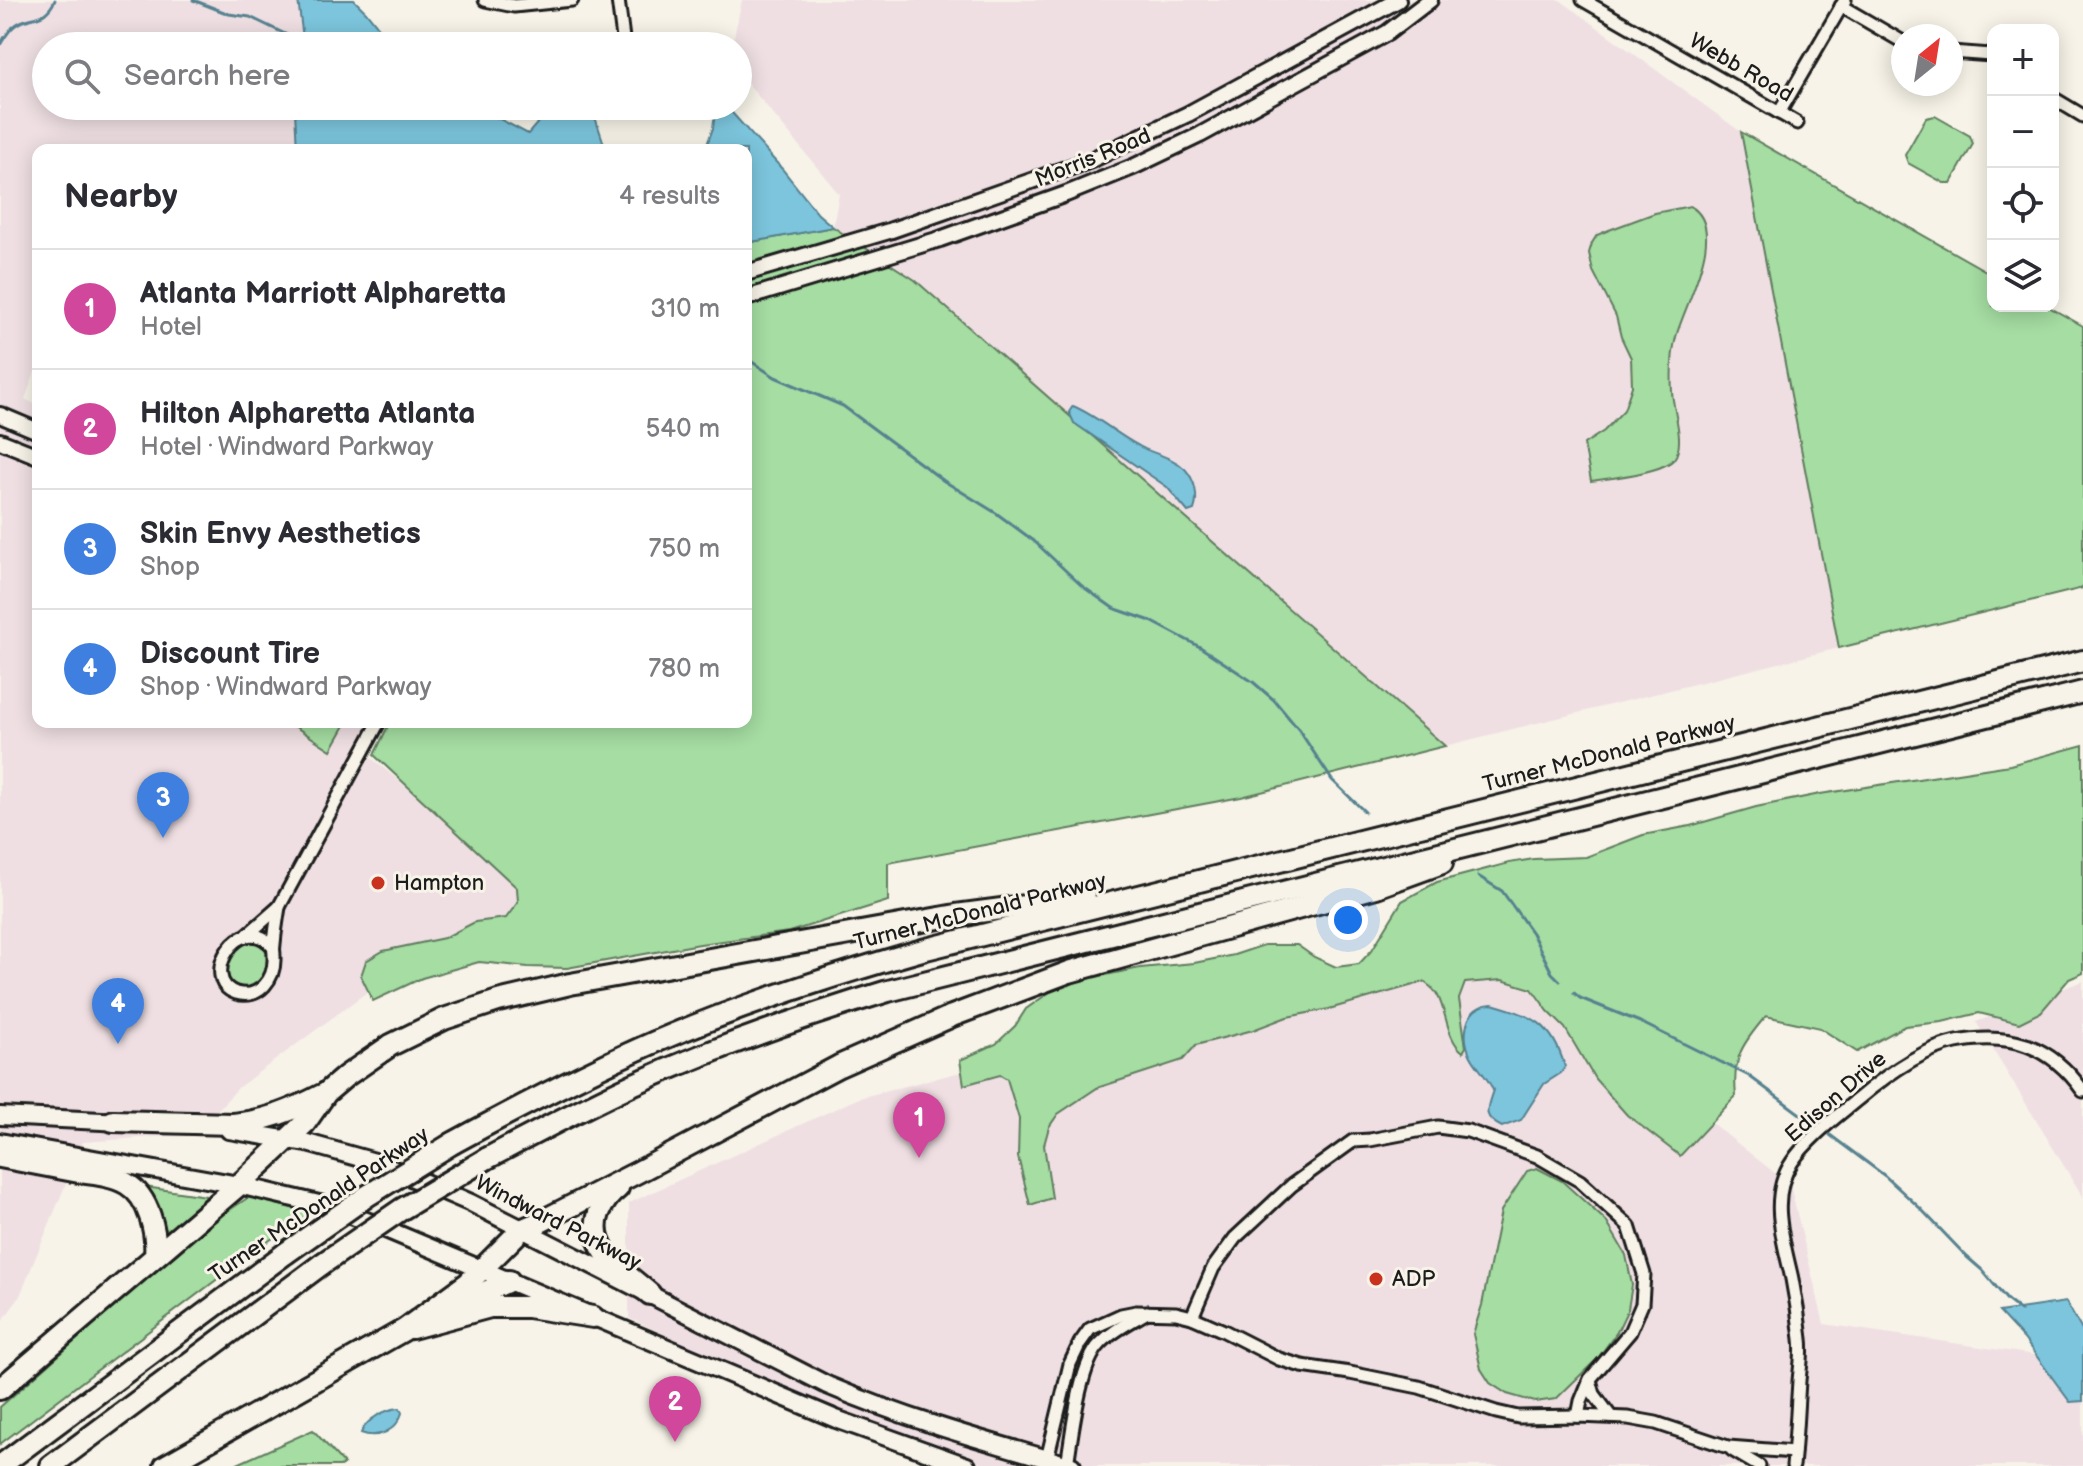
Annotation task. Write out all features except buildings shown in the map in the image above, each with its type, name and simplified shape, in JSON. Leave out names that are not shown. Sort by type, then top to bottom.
[{"type":"highway","name":"Turner McDonald Parkway","points":[[0,1466],[367,1196],[527,1102],[710,1019],[786,991],[926,949],[2083,661]]},
{"type":"highway","points":[[51,1466],[322,1264],[402,1209],[486,1159],[635,1083],[735,1042],[835,1007],[940,977],[2083,692]]},
{"type":"highway","points":[[165,1466],[404,1330],[468,1283],[521,1230],[839,1066],[952,1016],[1033,985],[1109,960],[1376,887],[1520,834]]},
{"type":"highway","points":[[113,1121],[233,1124],[280,1115],[326,1093],[365,1062],[417,1032],[470,1009],[523,993],[956,915],[1188,884]]},
{"type":"highway","points":[[0,1389],[239,1185],[305,1123],[326,1093]]},
{"type":"highway","points":[[0,1157],[99,1175],[130,1185],[150,1218],[155,1256]]},
{"type":"highway","points":[[638,1172],[610,1194],[595,1226],[597,1241],[609,1258],[650,1294]]},
{"type":"highway","points":[[435,1307],[464,1302],[509,1281]]},
{"type":"highway","points":[[404,1330],[490,1307],[528,1307],[593,1317]]},
{"type":"main road","name":"Windward Parkway","points":[[0,1116],[233,1130],[289,1139],[375,1162],[471,1203],[827,1385],[875,1405],[1046,1463],[1068,1466]]},
{"type":"main road","points":[[0,1142],[239,1185],[323,1205],[836,1419],[967,1466]]},
{"type":"street","points":[[485,0],[514,6],[572,0]]},
{"type":"street","points":[[618,0],[622,32]]},
{"type":"street","name":"Morris Road","points":[[752,271],[889,231],[1091,160],[1188,114],[1398,0]]},
{"type":"street","name":"Morris Road","points":[[752,296],[924,244],[1055,199],[1133,167],[1200,135],[1387,33],[1430,0]]},
{"type":"street","name":"Webb Road","points":[[1583,0],[1797,123]]},
{"type":"street","points":[[1779,113],[1843,3],[1891,34]]},
{"type":"street","points":[[1963,53],[1987,55]]},
{"type":"street","points":[[2059,102],[2083,116]]},
{"type":"street","points":[[0,415],[32,428]]},
{"type":"street","points":[[0,441],[32,454]]},
{"type":"street","points":[[279,907],[232,945],[222,961],[222,980],[231,991],[256,993],[263,988],[272,972],[279,907],[376,728]]},
{"type":"street","points":[[246,936],[264,937],[273,947]]},
{"type":"street","name":"Edison Drive","points":[[1791,1466],[1802,1341],[1779,1205],[1791,1163],[1808,1143],[1884,1076],[1950,1044],[1979,1038],[2016,1042],[2044,1052],[2071,1074],[2083,1091]]},
{"type":"street","points":[[1192,1317],[1213,1268],[1235,1238],[1292,1185],[1353,1141],[1438,1127],[1468,1131],[1537,1156],[1580,1181],[1629,1226],[1644,1274],[1642,1304],[1630,1332],[1590,1379],[1578,1416]]},
{"type":"street","points":[[1068,1466],[1086,1368],[1092,1352],[1114,1332],[1147,1312]]},
{"type":"street","points":[[1046,1463],[1070,1364],[1080,1343],[1090,1329],[1121,1315],[1147,1312],[1192,1317],[1279,1359],[1302,1366],[1419,1387],[1518,1417],[1611,1417],[1656,1423],[1728,1447],[1759,1466]]},
{"type":"street","points":[[1590,1379],[1594,1394],[1611,1417]]},
{"type":"street","points":[[1728,1447],[1794,1452]]},
{"type":"shaded area","points":[[0,0],[308,0],[302,32],[32,32],[32,120],[295,120],[297,144],[32,144],[32,380],[25,399],[32,403],[32,728],[366,728],[357,746],[426,803],[557,925],[462,950],[367,992],[239,1087],[195,1134],[83,1142],[19,1298],[0,1324]]},
{"type":"shaded area","points":[[742,0],[1560,0],[1741,132],[1839,648],[1445,746],[915,280],[833,227],[839,194],[752,89],[752,32],[735,32]]},
{"type":"shaded area","points":[[1563,918],[1617,1048],[1790,1185],[1824,1324],[2083,1362],[2083,1466],[989,1466],[766,1382],[629,1318],[629,1203],[859,1098]]},
{"type":"shaded area","points":[[2083,981],[2083,1197],[1976,1022]]},
{"type":"green space","points":[[1935,116],[1970,136],[1973,144],[1951,183],[1944,183],[1908,163],[1905,155],[1926,118]]},
{"type":"green space","points":[[1741,132],[1987,272],[1987,312],[2058,312],[2083,326],[2083,588],[1839,648]]},
{"type":"green space","points":[[1690,206],[1701,217],[1706,231],[1701,268],[1673,351],[1672,385],[1679,436],[1677,453],[1668,464],[1659,468],[1591,481],[1584,444],[1604,431],[1624,410],[1632,386],[1631,358],[1616,316],[1593,271],[1589,253],[1592,243],[1597,235],[1609,230],[1655,213]]},
{"type":"green space","points":[[833,227],[915,280],[1445,746],[1241,797],[888,863],[888,901],[789,932],[700,944],[567,968],[479,962],[422,978],[373,1001],[361,976],[366,961],[383,951],[444,938],[475,922],[506,918],[518,902],[517,888],[374,755],[387,728],[752,728],[752,242]]},
{"type":"green space","points":[[297,728],[344,728],[331,750]]},
{"type":"green space","points":[[2083,745],[2083,973],[2069,979],[2041,1012],[2019,1023],[1979,1013],[1942,1022],[1905,1026],[1857,1052],[1820,1028],[1766,1016],[1740,1052],[1736,1096],[1680,1156],[1627,1115],[1595,1079],[1565,1028],[1532,989],[1502,980],[1465,983],[1459,999],[1466,1047],[1463,1052],[1450,1034],[1438,996],[1424,982],[1329,1009],[1287,1017],[1253,1030],[1196,1045],[1183,1060],[1097,1088],[1058,1114],[1049,1127],[1044,1145],[1052,1198],[1030,1205],[1018,1157],[1019,1119],[1007,1079],[1000,1075],[964,1085],[960,1060],[996,1044],[1015,1026],[1026,1009],[1050,992],[1081,980],[1140,968],[1194,963],[1264,945],[1297,945],[1336,967],[1359,964],[1372,950],[1402,901],[1437,882],[1509,863],[1586,857],[1643,835],[1690,826],[1756,807],[2010,765]]},
{"type":"green space","points":[[254,939],[268,950],[267,971],[258,986],[238,989],[228,980],[229,959],[237,947]]},
{"type":"green space","points":[[1537,1168],[1562,1181],[1606,1221],[1626,1255],[1632,1285],[1628,1309],[1617,1332],[1598,1358],[1556,1399],[1535,1402],[1507,1394],[1490,1383],[1481,1369],[1473,1334],[1501,1211],[1527,1171]]},
{"type":"green space","points":[[142,1187],[145,1187],[213,1197],[164,1240]]},
{"type":"green space","points":[[249,1197],[311,1213],[261,1246],[0,1444],[0,1407],[225,1213]]},
{"type":"green space","points":[[313,1430],[344,1464],[233,1466]]},
{"type":"water","points":[[298,0],[354,0],[382,32],[302,32]]},
{"type":"water","points":[[295,120],[501,120],[528,134],[540,120],[596,120],[604,144],[297,144]]},
{"type":"water","points":[[714,120],[738,120],[818,214],[833,227],[752,242],[752,144],[707,144]]},
{"type":"water","points":[[1073,406],[1185,469],[1195,488],[1194,510],[1188,512],[1167,487],[1074,423],[1069,412]]},
{"type":"water","points":[[1492,1004],[1539,1023],[1554,1040],[1565,1067],[1544,1084],[1521,1120],[1502,1127],[1488,1116],[1493,1090],[1472,1058],[1466,1041],[1470,1017],[1475,1010]]},
{"type":"water","points":[[2066,1302],[2083,1332],[2083,1401],[2070,1402],[2024,1339],[1999,1312]]},
{"type":"water","points":[[400,1408],[400,1419],[391,1429],[374,1435],[361,1433],[367,1423],[377,1416]]},
{"type":"waterway","points":[[0,45],[14,26],[43,15],[55,0]]},
{"type":"waterway","points":[[193,0],[229,14],[250,17],[281,32]]},
{"type":"waterway","points":[[752,362],[775,377],[843,406],[944,481],[1034,541],[1082,586],[1113,608],[1151,621],[1200,647],[1253,682],[1274,700],[1299,730],[1332,780],[1365,812]]},
{"type":"waterway","points":[[1478,876],[1502,891],[1532,933],[1552,973],[1560,981]]},
{"type":"waterway","points":[[1574,993],[1749,1076],[1815,1125]]},
{"type":"waterway","points":[[1830,1135],[1885,1176],[1921,1209],[2021,1311]]},
{"type":"place","name":"Skin Envy Aesthetics","points":[[163,838]]},
{"type":"place","name":"Hampton","points":[[378,883]]},
{"type":"place","name":"Discount Tire","points":[[118,1044]]},
{"type":"place","name":"Atlanta Marriott Alpharetta","points":[[919,1158]]},
{"type":"place","name":"ADP","points":[[1376,1279]]},
{"type":"place","name":"Hilton Alpharetta Atlanta","points":[[675,1442]]}]
